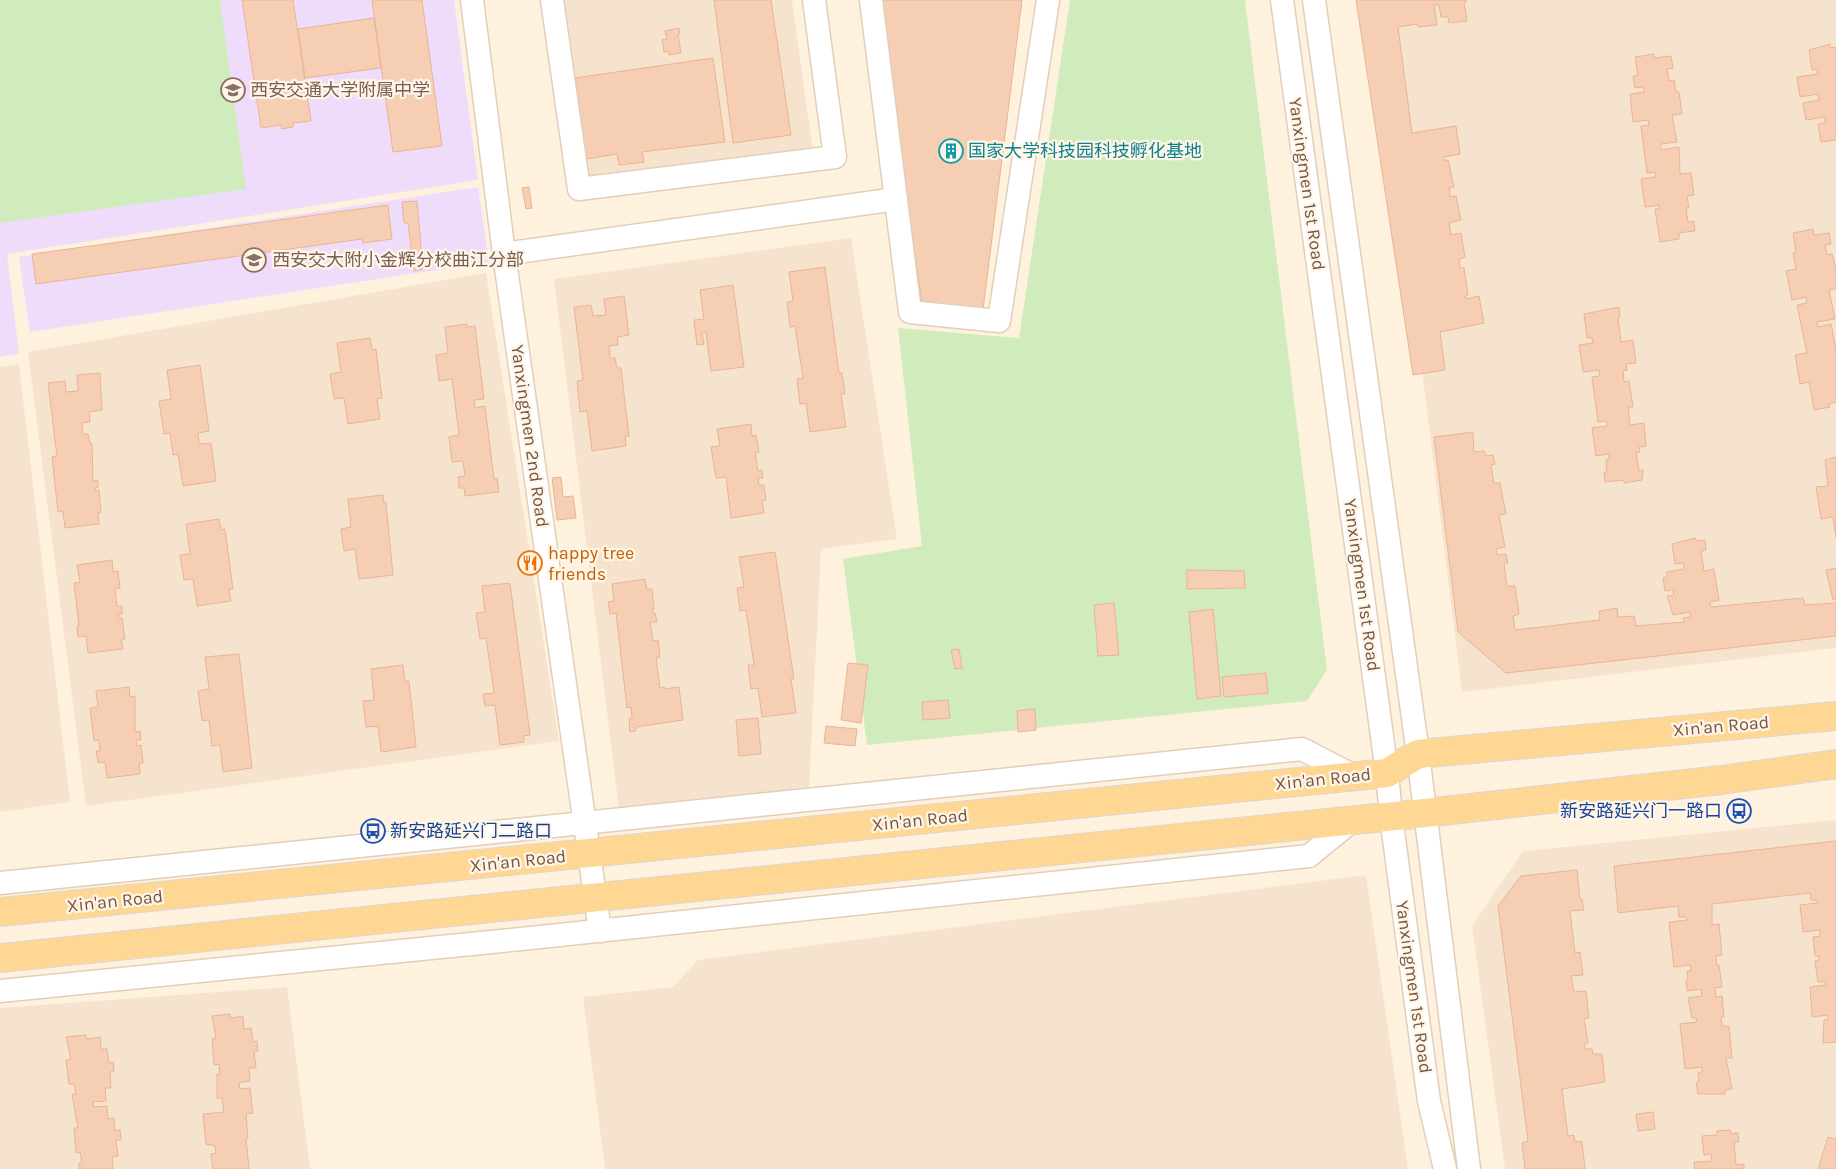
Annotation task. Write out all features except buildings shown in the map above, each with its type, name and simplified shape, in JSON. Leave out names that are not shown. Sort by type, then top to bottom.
[{"type":"main road","name":"Xin'an Road","points":[[0,912],[1387,773],[1418,754],[1836,716]]},
{"type":"main road","points":[[0,958],[1425,813],[1721,780],[1836,764]]},
{"type":"street","name":"Yanxingmen 2nd Road","points":[[472,0],[504,254],[600,931]]},
{"type":"street","points":[[552,0],[579,189],[835,157],[814,0]]},
{"type":"street","points":[[871,0],[910,312],[999,321],[1048,0]]},
{"type":"street","name":"Yanxingmen 1st Road","points":[[1282,0],[1387,773],[1429,1101],[1445,1169]]},
{"type":"street","name":"Yanxingmen 1st Road","points":[[1314,0],[1418,754],[1469,1169]]},
{"type":"street","points":[[504,254],[896,199]]},
{"type":"street","points":[[0,884],[1302,749],[1354,776]]},
{"type":"street","points":[[0,991],[600,931],[1309,856],[1353,820]]},
{"type":"shaded area","name":"西安交通大学附属中学","points":[[0,0],[454,0],[478,180],[7,254],[19,354],[0,357]]},
{"type":"shaded area","points":[[559,0],[792,0],[813,152],[583,183]]},
{"type":"shaded area","points":[[1376,0],[1836,0],[1836,648],[1462,692]]},
{"type":"shaded area","name":"西安交大附小金辉分校曲江分部","points":[[478,187],[489,262],[30,332],[19,257]]},
{"type":"shaded area","points":[[851,238],[897,539],[821,549],[809,788],[619,810],[554,279]]},
{"type":"shaded area","points":[[486,273],[559,741],[86,806],[28,352]]},
{"type":"shaded area","points":[[19,364],[70,802],[0,812],[0,367]]},
{"type":"shaded area","points":[[1836,820],[1836,1169],[1505,1169],[1472,926],[1523,851]]},
{"type":"shaded area","points":[[1366,875],[1408,1169],[605,1169],[583,997],[673,987],[698,960]]},
{"type":"shaded area","points":[[287,987],[310,1169],[0,1169],[0,1008]]},
{"type":"green space","points":[[0,0],[220,0],[246,189],[0,223]]},
{"type":"green space","points":[[1070,0],[1245,0],[1327,670],[1307,701],[867,745],[843,559],[922,546],[898,328],[1019,338]]},
{"type":"place","name":"西安交通大学附属中学","points":[[233,90]]},
{"type":"place","name":"国家大学科技园科技孵化基地","points":[[951,151]]},
{"type":"place","name":"西安交大附小金辉分校曲江分部","points":[[254,260]]},
{"type":"place","name":"happy tree friends","points":[[530,563]]},
{"type":"place","name":"新安路延兴门一路口","points":[[1739,811]]},
{"type":"place","name":"新安路延兴门二路口","points":[[373,831]]}]
